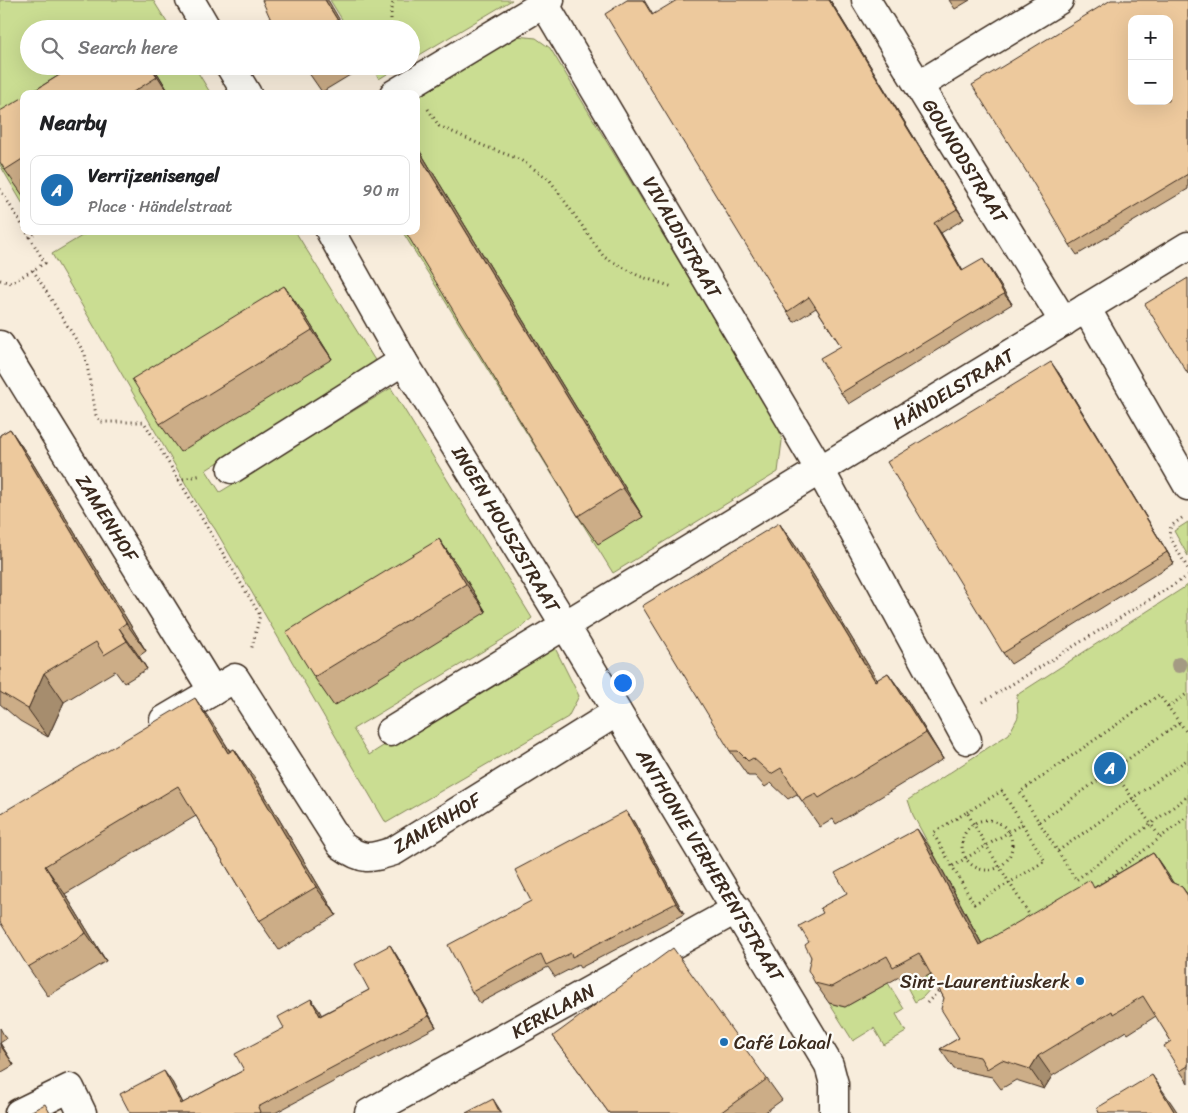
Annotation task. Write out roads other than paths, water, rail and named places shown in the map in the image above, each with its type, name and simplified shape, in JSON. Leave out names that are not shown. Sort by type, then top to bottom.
[{"type":"street","points":[[190,0],[202,20]]},
{"type":"street","name":"GOUNODSTRAAT","points":[[866,0],[1064,322]]},
{"type":"street","points":[[918,85],[1059,0]]},
{"type":"street","name":"VIVALDISTRAAT","points":[[402,89],[546,1],[704,276],[820,470]]},
{"type":"street","points":[[235,75],[245,90]]},
{"type":"street","name":"INGEN HOUSZSTRAAT","points":[[332,235],[404,361],[565,625],[390,732]]},
{"type":"street","name":"HÄNDELSTRAAT","points":[[565,625],[1188,246]]},
{"type":"street","points":[[1086,308],[1188,486]]},
{"type":"street","name":"ZAMENHOF","points":[[0,345],[224,685],[340,846],[354,855],[374,858],[394,851],[617,712]]},
{"type":"street","points":[[232,469],[404,361]]},
{"type":"street","points":[[820,470],[961,730]]},
{"type":"street","name":"ANTHONIE VERHERENTSTRAAT","points":[[565,625],[829,1064],[834,1084],[834,1113]]},
{"type":"street","points":[[145,732],[224,685]]},
{"type":"street","name":"KERKLAAN","points":[[369,1113],[736,909]]},
{"type":"street","points":[[19,1113],[70,1088],[82,1113]]},
{"type":"place","name":"Verrijzenisengel","points":[[1110,768]]},
{"type":"place","name":"Sint-Laurentiuskerk","points":[[1080,981]]},
{"type":"place","name":"Café Lokaal","points":[[724,1042]]}]
